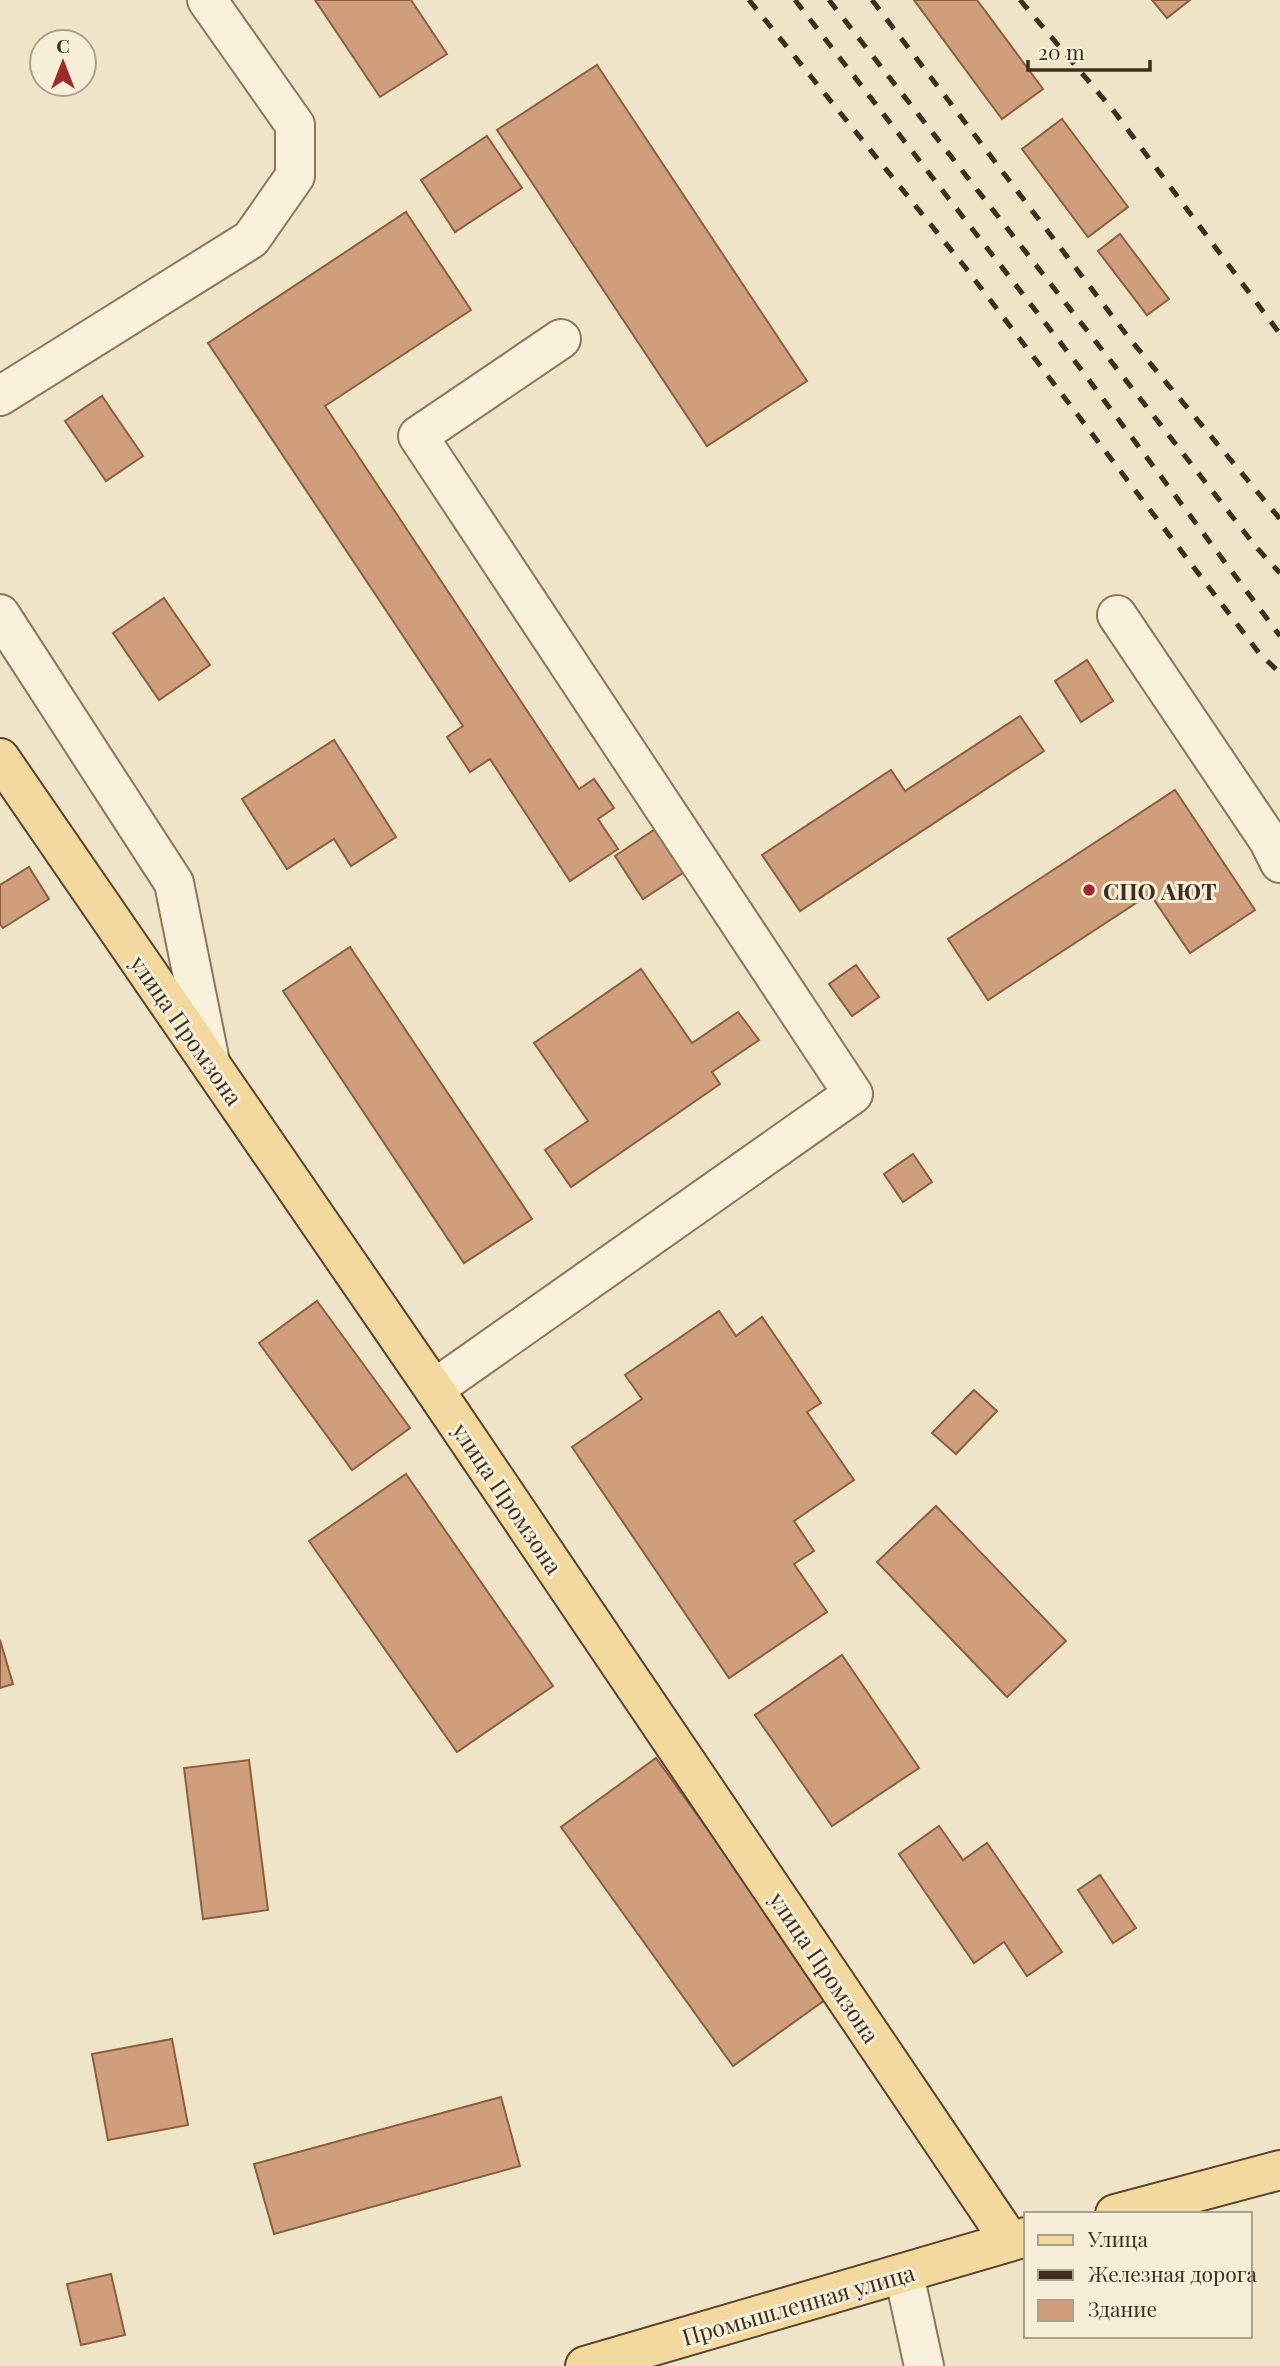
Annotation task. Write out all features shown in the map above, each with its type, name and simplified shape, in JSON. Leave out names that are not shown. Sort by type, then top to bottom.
[{"type":"main road","name":"улица Промзона","points":[[0,758],[1018,2239]]},
{"type":"main road","points":[[1122,2212],[1280,2170]]},
{"type":"main road","name":"Промышленная улица","points":[[585,2366],[1018,2239]]},
{"type":"street","points":[[0,396],[251,239],[295,177],[295,125],[207,0]]},
{"type":"street","points":[[434,1389],[853,1094],[418,436],[561,339]]},
{"type":"street","points":[[0,614],[174,883],[210,1062]]},
{"type":"street","points":[[1117,615],[1269,841],[1280,863]]},
{"type":"street","points":[[904,2274],[924,2366]]},
{"type":"building","points":[[315,0],[411,0],[447,54],[380,97]]},
{"type":"building","points":[[914,0],[977,0],[1043,89],[1002,119]]},
{"type":"building","points":[[1152,0],[1190,0],[1167,18]]},
{"type":"building","points":[[597,65],[807,381],[707,446],[497,130]]},
{"type":"building","points":[[1062,119],[1128,207],[1088,237],[1022,149]]},
{"type":"building","points":[[487,136],[522,188],[455,232],[421,180]]},
{"type":"building","points":[[406,212],[471,310],[325,406],[579,789],[594,779],[614,808],[598,819],[618,849],[570,881],[490,759],[470,772],[447,737],[463,726],[208,343]]},
{"type":"building","points":[[1120,234],[1169,299],[1147,315],[1098,251]]},
{"type":"building","points":[[102,396],[143,456],[106,481],[65,421]]},
{"type":"building","points":[[164,598],[210,665],[159,700],[113,633]]},
{"type":"building","points":[[1087,660],[1113,701],[1081,722],[1055,681]]},
{"type":"building","points":[[1020,716],[1044,751],[800,911],[762,855],[891,770],[905,791]]},
{"type":"building","points":[[334,740],[396,837],[351,866],[334,839],[287,869],[242,799]]},
{"type":"building","points":[[1175,790],[1255,910],[1190,953],[1150,894],[988,1000],[948,939]]},
{"type":"building","points":[[657,828],[686,871],[643,899],[615,856]]},
{"type":"building","points":[[29,867],[49,899],[3,928],[0,924],[0,885]]},
{"type":"building","points":[[350,947],[532,1219],[464,1263],[283,991]]},
{"type":"building","points":[[856,965],[879,997],[852,1016],[829,984]]},
{"type":"building","points":[[641,969],[692,1043],[738,1012],[759,1040],[712,1072],[720,1084],[571,1187],[545,1150],[588,1121],[534,1043]]},
{"type":"building","points":[[913,1154],[932,1182],[903,1202],[884,1174]]},
{"type":"building","points":[[317,1301],[410,1428],[352,1470],[259,1343]]},
{"type":"building","points":[[719,1311],[736,1336],[762,1317],[821,1403],[807,1412],[854,1480],[794,1521],[814,1551],[794,1564],[827,1612],[729,1678],[572,1447],[642,1399],[625,1375]]},
{"type":"building","points":[[974,1390],[997,1411],[956,1454],[932,1433]]},
{"type":"building","points":[[406,1474],[553,1686],[457,1752],[309,1541]]},
{"type":"building","points":[[936,1506],[1066,1641],[1007,1697],[877,1562]]},
{"type":"building","points":[[0,1640],[13,1684],[0,1688]]},
{"type":"building","points":[[842,1655],[919,1768],[832,1826],[755,1715]]},
{"type":"building","points":[[656,1758],[829,1997],[733,2066],[561,1827]]},
{"type":"building","points":[[249,1760],[268,1910],[203,1919],[184,1768]]},
{"type":"building","points":[[939,1826],[963,1860],[987,1843],[1062,1952],[1027,1976],[1004,1942],[974,1963],[899,1854]]},
{"type":"building","points":[[1100,1875],[1136,1928],[1113,1943],[1078,1890]]},
{"type":"building","points":[[172,2039],[188,2125],[108,2140],[92,2054]]},
{"type":"building","points":[[501,2097],[520,2166],[274,2234],[254,2164]]},
{"type":"building","points":[[111,2274],[125,2335],[81,2345],[67,2284]]},
{"type":"railway","points":[[749,0],[965,267],[1259,653],[1280,673]]},
{"type":"railway","points":[[795,0],[1080,368],[1280,636]]},
{"type":"railway","points":[[829,0],[1256,547],[1280,573]]},
{"type":"railway","points":[[872,0],[1129,338],[1280,519]]},
{"type":"railway","points":[[1020,0],[1113,110],[1280,334]]},
{"type":"place","name":"СПО АЮТ","points":[[1089,890]]}]
